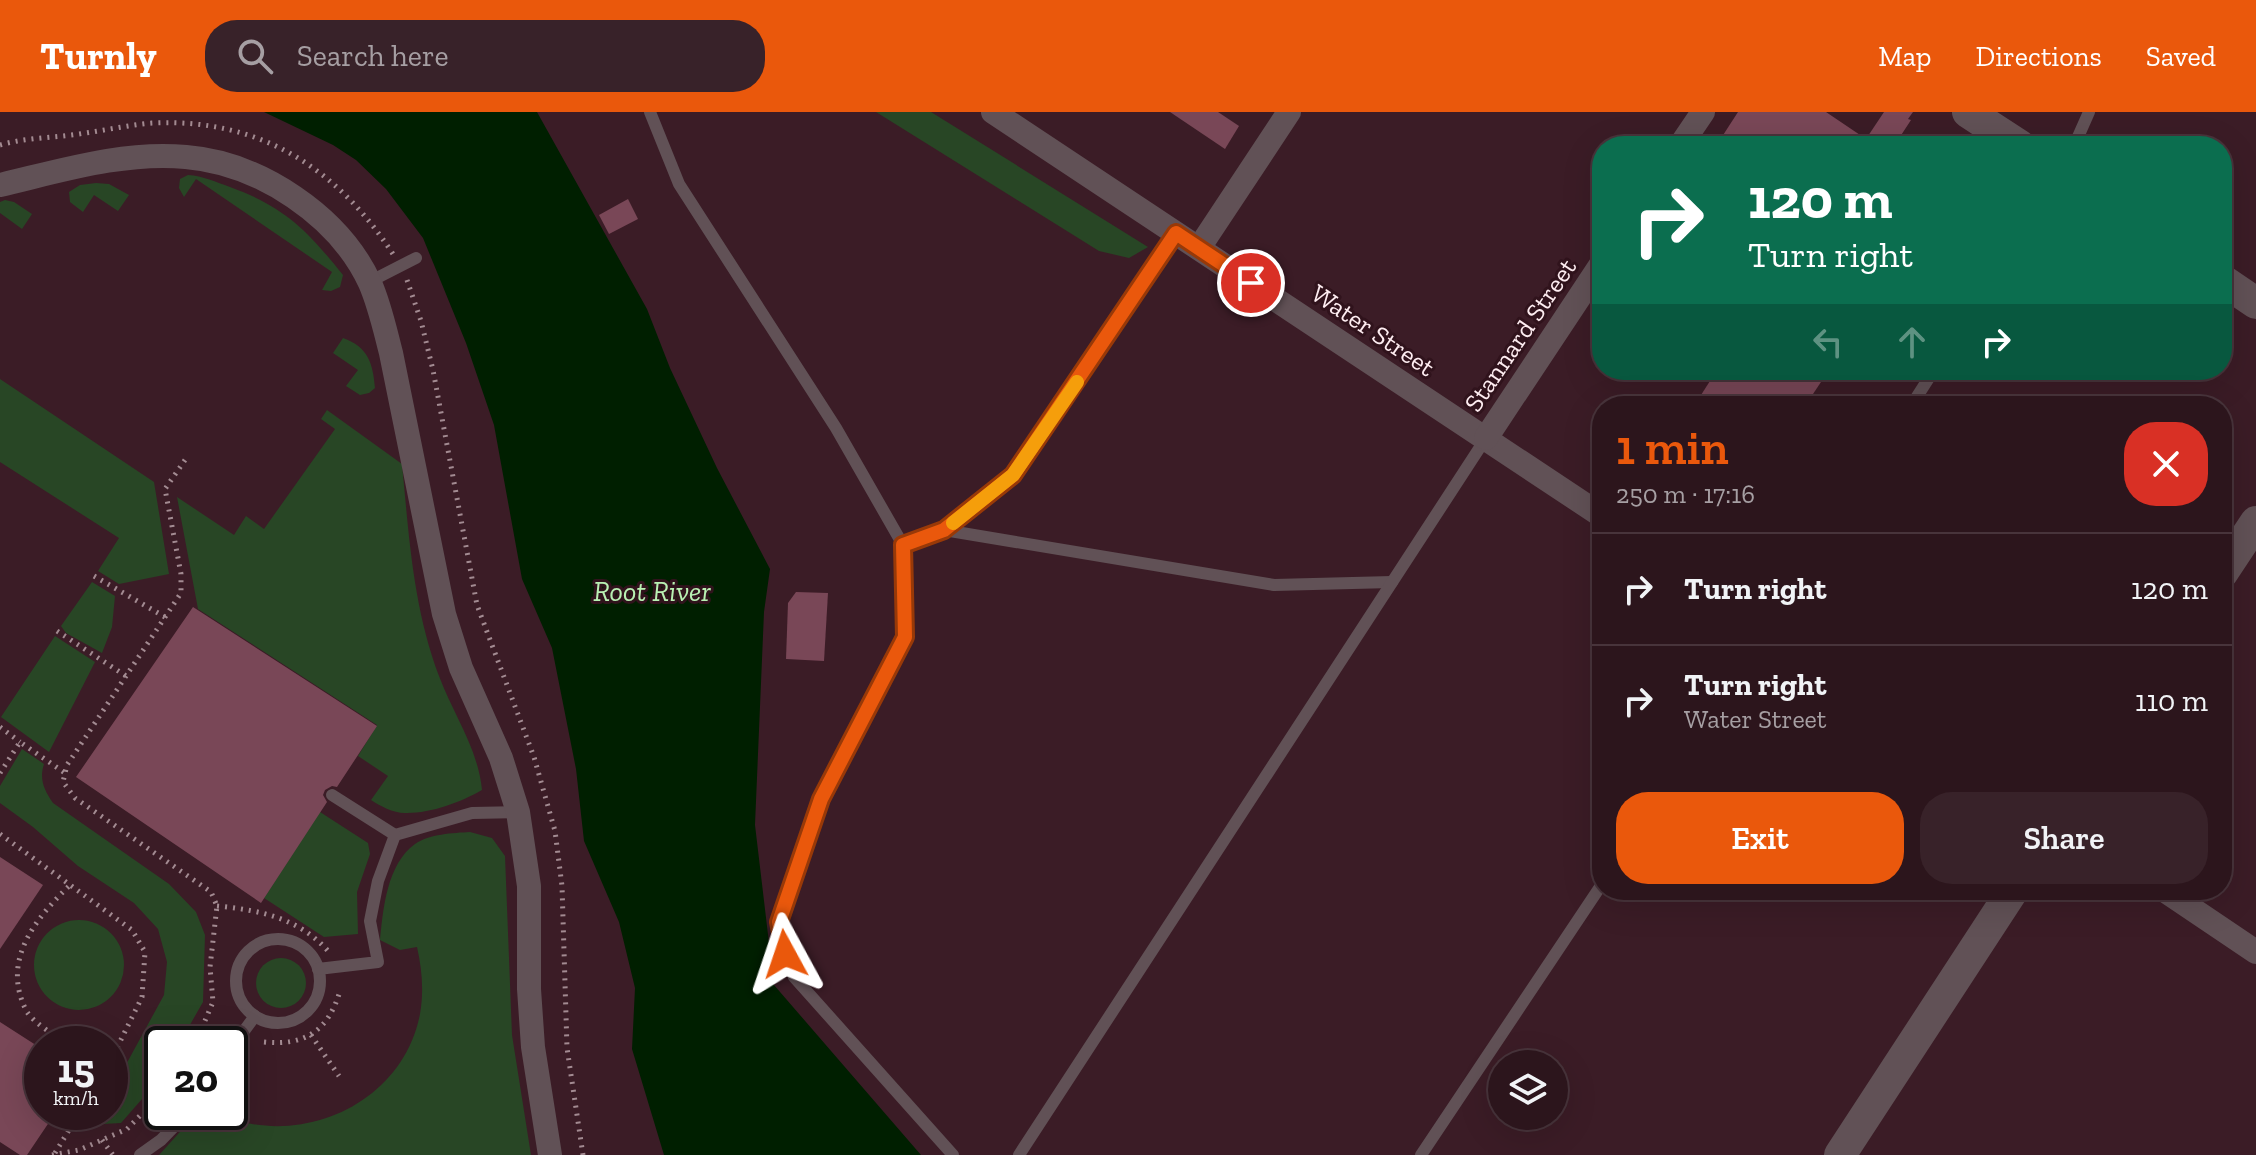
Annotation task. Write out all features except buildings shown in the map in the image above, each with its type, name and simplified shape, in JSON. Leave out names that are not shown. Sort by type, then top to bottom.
[{"type":"street","name":"Water Street","points":[[993,112],[1592,509]]},
{"type":"street","points":[[1199,248],[1289,112]]},
{"type":"street","points":[[1687,136],[1703,112]]},
{"type":"street","points":[[1968,112],[2005,136]]},
{"type":"street","points":[[0,185],[120,159],[173,156],[214,161],[263,180],[309,208],[355,257],[380,309],[451,641],[501,758],[518,812],[529,886],[529,989],[533,1047],[550,1155]]},
{"type":"street","name":"Stannard Street","points":[[1486,438],[1592,278]]},
{"type":"street","points":[[2232,287],[2256,303]]},
{"type":"street","points":[[2232,561],[2252,538]]},
{"type":"street","points":[[1840,1155],[2006,900]]},
{"type":"street","points":[[2179,900],[2256,952]]},
{"type":"lane","points":[[650,112],[679,184],[836,428],[903,545],[905,637],[821,799],[779,922],[785,954],[794,977],[953,1155]]},
{"type":"lane","points":[[2078,136],[2089,112]]},
{"type":"lane","points":[[903,545],[944,530],[1013,475],[1176,233]]},
{"type":"lane","points":[[369,282],[416,258]]},
{"type":"lane","points":[[1019,1155],[1486,438]]},
{"type":"lane","points":[[944,530],[1274,585],[1392,582]]},
{"type":"lane","points":[[332,795],[395,835],[472,813],[518,812]]},
{"type":"lane","points":[[318,969],[378,962],[370,921],[378,881],[395,835]]},
{"type":"lane","points":[[1421,1155],[1592,899]]},
{"type":"lane","points":[[265,941],[291,941],[303,947],[313,957],[318,969],[318,994],[303,1015],[280,1023],[255,1016],[245,1007],[236,982],[244,957],[253,947],[265,941]]},
{"type":"lane","points":[[248,1026],[255,1016]]},
{"type":"lane","points":[[140,1155],[171,1130]]},
{"type":"path","points":[[185,460],[165,489],[181,574],[181,593],[67,765],[63,782],[75,798],[211,892],[217,906],[210,967],[213,1002],[203,1026]]},
{"type":"path","points":[[94,576],[165,617]]},
{"type":"path","points":[[57,631],[126,676]]},
{"type":"path","points":[[0,727],[65,773]]},
{"type":"path","points":[[1,769],[20,742]]},
{"type":"path","points":[[0,834],[132,930],[145,952],[142,997],[128,1026]]},
{"type":"path","points":[[43,1026],[28,1014],[13,989],[12,961],[36,918],[71,884]]},
{"type":"path","points":[[217,906],[255,909],[282,918],[309,934],[331,955]]},
{"type":"path","points":[[264,1042],[295,1042],[311,1035],[325,1023],[340,991]]},
{"type":"path","points":[[311,1035],[339,1076]]},
{"type":"path","points":[[54,1154],[79,1150],[127,1129],[144,1112]]},
{"type":"path","points":[[54,1154],[69,1130]]},
{"type":"path","points":[[102,1140],[113,1155]]},
{"type":"shaded area","points":[[876,112],[931,112],[1148,247],[1129,258],[1099,251]]},
{"type":"shaded area","points":[[188,175],[249,195],[294,222],[343,275],[340,287],[331,291],[322,290],[332,272],[196,179],[184,197],[179,188],[180,179]]},
{"type":"shaded area","points":[[109,184],[129,195],[118,211],[94,195],[83,212],[70,202],[69,192],[80,185]]},
{"type":"shaded area","points":[[5,200],[32,214],[22,229],[0,213],[0,202]]},
{"type":"shaded area","points":[[343,338],[358,346],[368,357],[375,388],[369,393],[360,395],[346,386],[358,370],[333,353]]},
{"type":"shaded area","points":[[0,379],[154,482],[169,574],[119,584],[98,571],[119,538],[0,462]]},
{"type":"shaded area","points":[[327,410],[402,464],[413,571],[423,624],[439,676],[480,775],[482,790],[456,803],[417,813],[402,813],[371,800],[388,776],[358,756],[377,725],[198,609],[177,497],[234,535],[246,516],[264,529],[335,429],[321,419]]},
{"type":"shaded area","points":[[92,582],[115,596],[112,627],[102,653],[66,633],[61,626]]},
{"type":"shaded area","points":[[55,636],[95,662],[49,752],[1,717]]},
{"type":"shaded area","points":[[22,749],[44,764],[43,784],[53,803],[169,884],[196,912],[205,935],[203,1002],[189,1026],[147,1026],[164,995],[167,962],[158,929],[134,903],[78,866],[0,803],[0,786]]},
{"type":"shaded area","points":[[320,812],[368,843],[370,854],[357,892],[358,934],[324,937],[264,898]]},
{"type":"shaded area","points":[[470,832],[492,838],[505,856],[512,1035],[531,1155],[159,1155],[182,1130],[248,1130],[248,1123],[297,1125],[326,1118],[376,1090],[396,1069],[411,1043],[420,1014],[421,972],[417,947],[400,950],[380,940],[385,901],[392,875],[406,853],[415,844],[441,835]]},
{"type":"shaded area","points":[[79,920],[96,923],[111,933],[121,948],[124,965],[121,982],[111,997],[96,1007],[79,1010],[62,1007],[47,997],[37,982],[34,965],[37,948],[47,933],[62,923]]},
{"type":"shaded area","points":[[281,958],[299,965],[306,983],[299,1001],[281,1008],[263,1001],[256,983],[263,965]]},
{"type":"shaded area","points":[[144,1032],[144,1096],[128,1115],[128,1061]]},
{"type":"water","name":"Root River","points":[[264,112],[537,112],[647,309],[670,368],[717,468],[770,569],[764,612],[755,825],[774,985],[921,1155],[664,1155],[632,1049],[635,988],[619,922],[584,841],[576,769],[552,648],[522,579],[494,425],[466,343],[423,238],[386,189],[356,160],[333,145]]},
{"type":"slow traffic","points":[[953,523],[1013,475],[1077,382]]},
{"type":"route","points":[[785,954],[779,922],[821,799],[905,637],[903,545],[944,530],[1013,475],[1176,233],[1251,283]]}]
